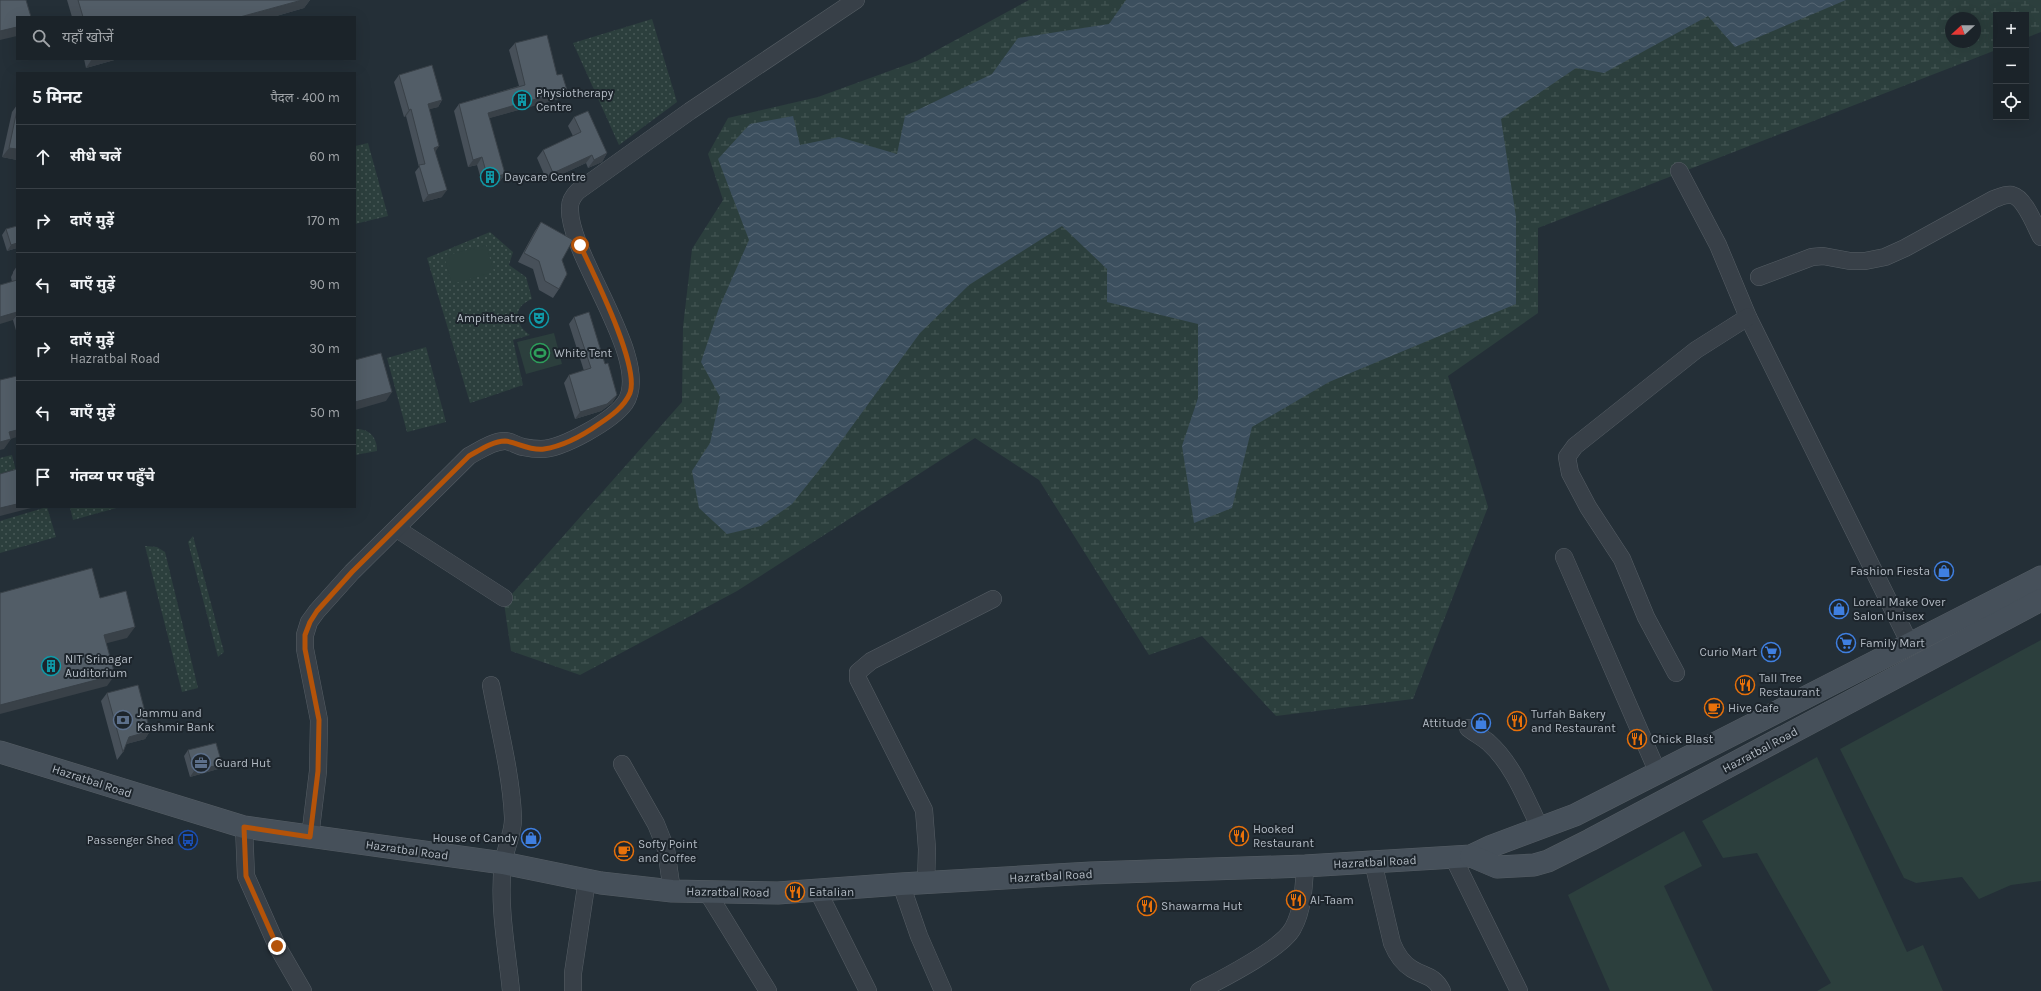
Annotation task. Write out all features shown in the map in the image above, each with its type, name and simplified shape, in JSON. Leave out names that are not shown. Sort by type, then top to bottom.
[{"type":"main road","name":"Hazratbal Road","points":[[0,752],[244,827],[503,863],[587,880],[672,891],[778,894],[901,884],[1091,874],[1305,866],[1462,857],[1575,815],[2041,577]]},
{"type":"main road","name":"Hazratbal Road","points":[[1462,857],[1497,867],[1534,865],[1548,861],[2041,600]]},
{"type":"street","points":[[310,837],[318,771],[319,720],[305,649],[305,635],[310,622],[333,593],[469,456],[489,445],[506,441],[524,447],[542,449],[565,443],[588,432],[624,404],[630,391],[630,374],[623,346],[580,245],[570,206],[572,198],[578,191],[690,111],[856,0]]},
{"type":"street","points":[[1679,171],[1718,244],[1748,317],[1910,644]]},
{"type":"street","points":[[1759,277],[1812,257],[1823,256],[1850,261],[1865,261],[1885,257],[1905,248],[2004,195],[2013,195],[2021,201],[2041,237]]},
{"type":"street","points":[[1676,673],[1646,617],[1622,559],[1570,473],[1567,457],[1575,446],[1696,350],[1748,317]]},
{"type":"street","points":[[397,530],[504,598]]},
{"type":"street","points":[[1564,557],[1658,773]]},
{"type":"street","points":[[926,883],[928,849],[924,810],[858,679],[858,672],[871,661],[993,599]]},
{"type":"street","points":[[490,685],[511,794],[513,817],[512,830],[503,863],[503,914],[511,991]]},
{"type":"street","points":[[1468,728],[1489,742],[1506,764],[1519,784],[1540,828]]},
{"type":"street","points":[[622,764],[656,824],[666,849],[672,891]]},
{"type":"street","points":[[244,827],[246,876],[277,946],[303,991]]},
{"type":"street","points":[[1462,857],[1519,991]]},
{"type":"street","points":[[1373,862],[1392,943],[1396,952],[1412,969],[1430,976],[1442,991]]},
{"type":"street","points":[[1209,989],[1288,936],[1299,912],[1305,866]]},
{"type":"street","points":[[573,991],[572,973],[587,880]]},
{"type":"street","points":[[901,884],[919,936],[943,991]]},
{"type":"street","points":[[818,891],[868,991]]},
{"type":"street","points":[[707,892],[768,991]]},
{"type":"green space","points":[[1029,0],[2041,0],[2041,32],[2029,37],[2029,12],[1993,12],[1993,51],[1538,228],[1538,313],[1448,376],[1488,507],[1413,699],[1276,716],[1202,636],[1149,655],[1039,480],[975,438],[737,591],[580,675],[511,651],[504,603],[682,402],[683,327],[692,249],[723,200],[708,154],[728,118],[818,97],[917,61]]},
{"type":"green space","points":[[652,19],[677,102],[619,145],[573,43]]},
{"type":"green space","points":[[368,143],[388,216],[356,224],[356,146]]},
{"type":"green space","points":[[490,232],[513,252],[509,265],[526,277],[532,299],[521,306],[518,311],[518,321],[530,335],[513,340],[523,385],[470,403],[427,258]]},
{"type":"green space","points":[[486,245],[494,272],[452,284],[444,256]]},
{"type":"green space","name":"White Tent","points":[[554,333],[562,364],[526,374],[517,342]]},
{"type":"green space","points":[[426,347],[446,422],[407,432],[387,358]]},
{"type":"green space","points":[[356,429],[364,430],[371,434],[376,442],[377,451],[356,455]]},
{"type":"green space","points":[[12,455],[16,475],[0,479],[0,458]]},
{"type":"green space","points":[[47,508],[56,537],[0,553],[0,521]]},
{"type":"green space","points":[[70,508],[116,508],[73,520]]},
{"type":"green space","points":[[193,536],[224,652],[218,657],[188,542]]},
{"type":"green space","points":[[145,546],[157,547],[165,552],[198,688],[182,692]]},
{"type":"green space","points":[[2041,640],[2041,881],[2011,885],[1979,899],[1962,877],[1916,883],[1904,878],[1840,749]]},
{"type":"green space","points":[[1817,757],[1907,952],[1923,945],[1943,991],[1817,991],[1831,983],[1757,853],[1723,858],[1702,821]]},
{"type":"green space","points":[[1684,831],[1702,866],[1664,886],[1713,991],[1610,991],[1568,895]]},
{"type":"water","points":[[1126,0],[1846,0],[1735,47],[1708,16],[1604,73],[1576,68],[1501,119],[1516,217],[1516,304],[1329,382],[1252,427],[1232,508],[1194,523],[1182,446],[1198,398],[1198,324],[1107,302],[1107,269],[1062,226],[969,285],[920,333],[831,455],[792,504],[761,526],[727,534],[699,508],[692,471],[710,443],[720,397],[701,362],[719,308],[749,240],[718,159],[750,124],[793,116],[800,145],[839,137],[897,154],[905,116],[992,74],[1018,38],[1109,24]]},
{"type":"building","points":[[0,0],[26,0],[31,16],[16,16],[16,27],[0,31]]},
{"type":"building","points":[[78,0],[302,0],[244,16],[83,16]]},
{"type":"building","points":[[547,35],[557,75],[562,74],[567,90],[488,113],[505,174],[488,179],[482,157],[473,160],[459,104],[525,85],[515,43]]},
{"type":"building","points":[[432,65],[442,100],[428,104],[439,146],[434,148],[447,190],[428,195],[419,165],[425,164],[411,109],[409,110],[399,75]]},
{"type":"building","points":[[588,111],[607,153],[594,160],[592,155],[553,173],[543,150],[581,132],[574,117]]},
{"type":"building","points":[[16,115],[16,149],[9,148]]},
{"type":"building","points":[[541,222],[573,240],[562,260],[567,274],[559,289],[545,281],[539,261],[524,253]]},
{"type":"building","points":[[16,226],[16,243],[11,245],[6,229]]},
{"type":"building","points":[[16,280],[16,312],[0,317],[0,285]]},
{"type":"building","points":[[589,312],[605,364],[608,363],[617,395],[607,404],[580,412],[569,375],[591,368],[574,317]]},
{"type":"building","points":[[381,353],[392,392],[356,402],[356,360]]},
{"type":"building","points":[[16,376],[16,430],[9,432],[11,439],[0,442],[0,380]]},
{"type":"building","points":[[16,469],[16,504],[0,508],[0,474]]},
{"type":"building","name":"NIT Srinagar Auditorium","points":[[92,568],[100,598],[126,591],[135,627],[104,635],[115,675],[0,705],[0,593]]},
{"type":"building","name":"Jammu and Kashmir Bank","points":[[138,685],[150,731],[129,737],[123,752],[107,693]]},
{"type":"building","name":"Guard Hut","points":[[216,743],[222,764],[194,771],[188,750]]},
{"type":"place","name":"Physiotherapy Centre","points":[[522,100]]},
{"type":"place","name":"Daycare Centre","points":[[490,177]]},
{"type":"place","name":"Ampitheatre","points":[[539,318]]},
{"type":"place","name":"White Tent","points":[[540,353]]},
{"type":"place","name":"Fashion Fiesta","points":[[1944,571]]},
{"type":"place","name":"Loreal Make Over Salon Unisex","points":[[1839,609]]},
{"type":"place","name":"Family Mart","points":[[1846,643]]},
{"type":"place","name":"Curio Mart","points":[[1771,652]]},
{"type":"place","name":"NIT Srinagar Auditorium","points":[[51,666]]},
{"type":"place","name":"Tall Tree Restaurant","points":[[1745,685]]},
{"type":"place","name":"Hive Cafe","points":[[1714,708]]},
{"type":"place","name":"Jammu and Kashmir Bank","points":[[123,720]]},
{"type":"place","name":"Turfah Bakery and Restaurant","points":[[1517,721]]},
{"type":"place","name":"Attitude","points":[[1481,723]]},
{"type":"place","name":"Chick Blast","points":[[1637,739]]},
{"type":"place","name":"Guard Hut","points":[[201,763]]},
{"type":"place","name":"Hooked Restaurant","points":[[1239,836]]},
{"type":"place","name":"House of Candy","points":[[531,838]]},
{"type":"place","name":"Passenger Shed","points":[[188,840]]},
{"type":"place","name":"Softy Point and Coffee","points":[[624,851]]},
{"type":"place","name":"Eatalian","points":[[795,892]]},
{"type":"place","name":"Al-Taam","points":[[1296,900]]},
{"type":"place","name":"Shawarma Hut","points":[[1147,906]]},
{"type":"route","points":[[277,946],[246,876],[244,827],[310,837],[318,771],[319,720],[305,649],[305,635],[310,622],[317,611],[352,572],[397,530],[469,456],[489,445],[506,441],[524,447],[542,449],[565,443],[588,432],[610,416],[624,404],[630,391],[630,374],[623,346],[580,245]]}]
